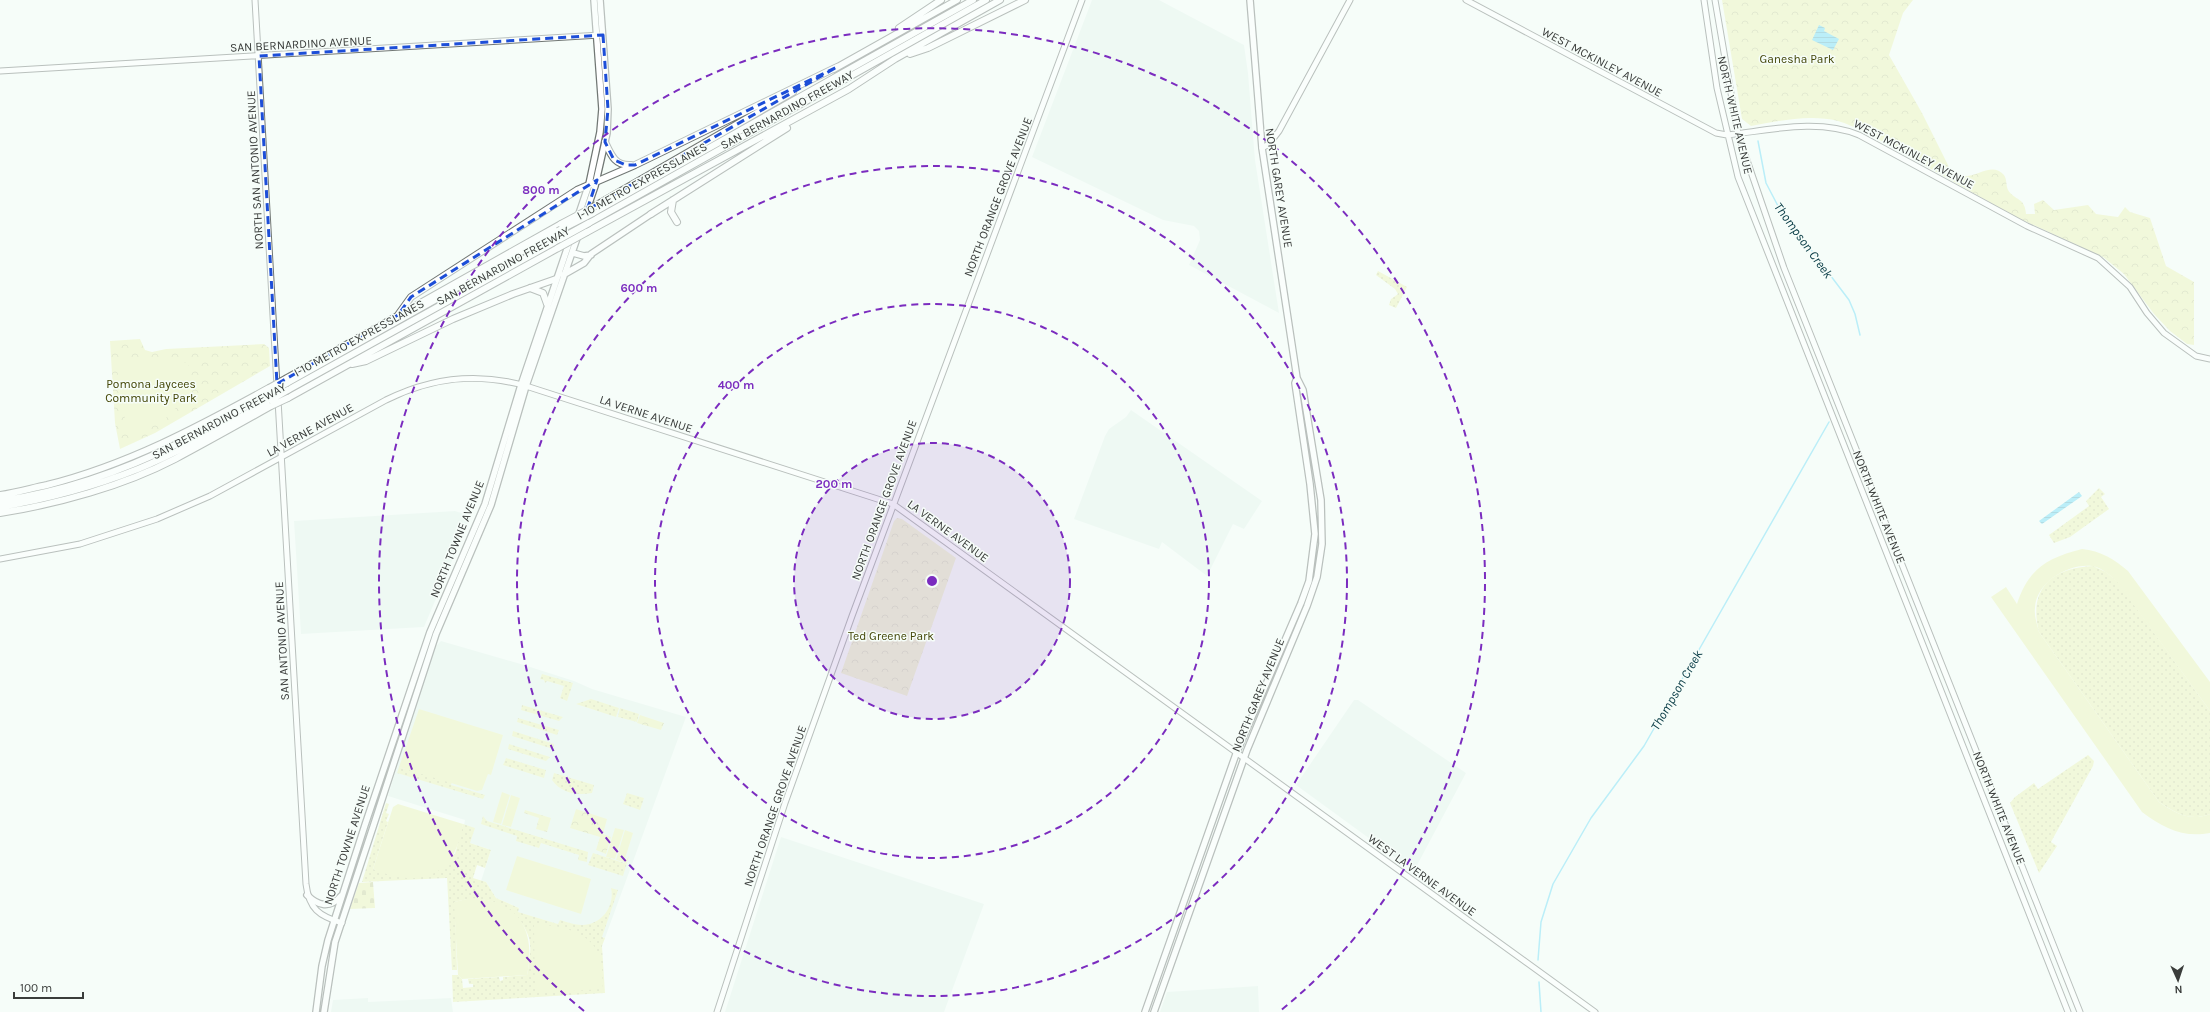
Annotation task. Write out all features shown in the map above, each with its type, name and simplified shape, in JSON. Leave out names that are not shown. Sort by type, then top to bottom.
[{"type":"highway","points":[[861,53],[941,0]]},
{"type":"highway","name":"SAN BERNARDINO FREEWAY","points":[[0,495],[70,479],[130,459],[270,394],[398,315],[595,206],[861,53],[957,0]]},
{"type":"highway","name":"I-10 METRO EXPRESSLANES","points":[[0,501],[35,495],[83,482],[141,461],[181,442],[270,394],[558,231],[593,213],[973,0]]},
{"type":"highway","name":"I-10 METRO EXPRESSLANES","points":[[287,384],[560,239],[986,0]]},
{"type":"highway","name":"SAN BERNARDINO FREEWAY","points":[[0,513],[79,496],[136,476],[174,460],[849,89],[895,59],[1000,0]]},
{"type":"highway","points":[[895,59],[928,48],[1025,0]]},
{"type":"highway","points":[[398,315],[411,297],[589,184],[635,165],[837,67]]},
{"type":"highway","points":[[651,214],[849,89]]},
{"type":"highway","points":[[605,142],[611,155],[619,164],[635,165]]},
{"type":"highway","points":[[673,200],[671,212],[677,222]]},
{"type":"highway","points":[[345,366],[366,361],[453,319],[556,279]]},
{"type":"highway","points":[[530,288],[543,292],[547,304]]},
{"type":"highway","name":"I-10 METRO EXPRESSLANES","points":[[0,507],[63,494],[139,468],[199,440],[270,394]]},
{"type":"main road","name":"NORTH SAN ANTONIO AVENUE","points":[[256,0],[274,338]]},
{"type":"main road","name":"NORTH TOWNE AVENUE","points":[[324,1012],[330,965],[342,923],[436,634],[491,505],[547,304],[589,184],[600,132],[601,116],[594,0]]},
{"type":"main road","name":"NORTH TOWNE AVENUE","points":[[316,1012],[322,966],[334,921],[430,632],[485,504],[524,385],[573,253],[596,182],[605,142],[608,109],[600,0]]},
{"type":"main road","name":"NORTH ORANGE GROVE AVENUE","points":[[717,1012],[785,803],[893,504],[1082,0]]},
{"type":"main road","name":"NORTH GAREY AVENUE","points":[[1154,1012],[1244,759],[1313,591],[1320,561],[1322,518],[1305,400],[1297,378],[1262,148],[1250,0]]},
{"type":"main road","points":[[1262,148],[1269,144],[1278,132],[1350,0]]},
{"type":"main road","name":"WEST MCKINLEY AVENUE","points":[[1466,0],[1707,129],[1727,135],[1819,125],[1845,129],[1859,135],[2027,226],[2098,258],[2130,287],[2147,313],[2164,333],[2196,356],[2210,359]]},
{"type":"main road","name":"NORTH WHITE AVENUE","points":[[1704,0],[1717,88],[1738,177],[2068,1012]]},
{"type":"main road","name":"NORTH WHITE AVENUE","points":[[1716,0],[1738,134],[1784,268],[2080,1012]]},
{"type":"main road","name":"SAN BERNARDINO AVENUE","points":[[0,71],[603,35]]},
{"type":"main road","points":[[573,253],[584,256],[591,254],[651,214]]},
{"type":"main road","points":[[564,274],[565,254]]},
{"type":"main road","points":[[556,279],[584,263],[591,254]]},
{"type":"main road","name":"SAN ANTONIO AVENUE","points":[[274,338],[307,895],[315,910],[334,921],[342,923]]},
{"type":"main road","name":"LA VERNE AVENUE","points":[[0,559],[80,544],[157,519],[210,496],[386,400],[419,386],[439,380],[474,377],[498,379],[524,385],[893,504],[1236,754]]},
{"type":"main road","name":"NORTH GAREY AVENUE","points":[[1145,1012],[1236,754],[1301,603],[1308,581],[1315,534],[1310,484],[1295,383],[1297,378]]},
{"type":"main road","points":[[1310,484],[1316,484],[1318,509],[1322,518]]},
{"type":"main road","name":"WEST LA VERNE AVENUE","points":[[1236,754],[1595,1012]]},
{"type":"main road","points":[[1196,868],[1201,881]]},
{"type":"main road","points":[[307,895],[314,901],[326,905],[333,904],[343,894]]},
{"type":"main road","points":[[1160,970],[1161,982],[1158,990],[1160,995]]},
{"type":"main road","points":[[1149,1000],[1152,1008],[1151,1012]]},
{"type":"highlighted area","points":[[603,35],[608,109],[605,142],[614,160],[626,165],[635,165],[837,67],[587,210],[597,180],[411,297],[398,315],[277,384],[259,56]]},
{"type":"shaded area","points":[[1092,0],[1159,0],[1244,45],[1248,73],[1255,160],[1279,313],[1189,265],[1200,240],[1199,231],[1194,226],[1163,220],[1032,157]]},
{"type":"shaded area","points":[[1131,410],[1262,501],[1244,529],[1233,524],[1207,576],[1162,542],[1159,549],[1074,519],[1105,436],[1109,429],[1126,417]]},
{"type":"shaded area","points":[[455,511],[471,516],[424,627],[301,634],[294,521]]},
{"type":"shaded area","points":[[441,641],[524,665],[574,681],[592,689],[686,717],[605,938],[517,912],[519,908],[496,898],[486,882],[481,881],[491,850],[470,843],[464,825],[465,820],[388,796],[436,646]]},
{"type":"shaded area","points":[[1354,700],[1358,700],[1466,773],[1414,871],[1296,785]]},
{"type":"shaded area","points":[[781,837],[984,904],[944,1012],[725,1012]]},
{"type":"shaded area","points":[[1258,986],[1259,1012],[1160,1012],[1167,992]]},
{"type":"shaded area","points":[[368,998],[368,1002],[451,998],[453,1012],[331,1012],[333,1000]]},
{"type":"green space","name":"Ganesha Park","points":[[1722,0],[1913,0],[1903,13],[1889,55],[1922,113],[1949,167],[1963,176],[1990,170],[2000,171],[2005,177],[2008,190],[2022,202],[2026,214],[2035,214],[2034,204],[2043,200],[2054,210],[2088,205],[2096,214],[2118,217],[2125,207],[2130,212],[2150,218],[2166,266],[2194,282],[2194,345],[2187,344],[2170,331],[2154,314],[2124,274],[2103,257],[2014,216],[1864,131],[1838,121],[1816,118],[1794,119],[1751,126],[1742,119]]},
{"type":"green space","points":[[1378,271],[1407,287],[1396,308],[1389,305],[1391,299],[1398,294],[1395,289],[1376,275]]},
{"type":"green space","name":"Pomona Jaycees Community Park","points":[[140,339],[145,350],[152,352],[166,349],[264,344],[269,348],[270,366],[155,433],[120,449],[115,423],[110,341]]},
{"type":"green space","points":[[131,360],[188,363],[188,377],[185,390],[180,401],[164,420],[141,430],[127,431],[117,368],[121,362]]},
{"type":"green space","points":[[2099,488],[2105,494],[2101,497],[2109,509],[2070,537],[2054,543],[2049,535],[2089,506],[2086,501]]},
{"type":"green space","name":"Ted Greene Park","points":[[897,518],[902,519],[956,558],[907,696],[841,673],[894,521]]},
{"type":"green space","points":[[2082,549],[2107,556],[2128,571],[2210,682],[2210,711],[2118,583],[2103,570],[2092,566],[2083,566],[2064,571],[2047,582],[2041,590],[2035,608],[2035,617],[2039,632],[2159,802],[2177,813],[2189,817],[2210,814],[2210,833],[2182,833],[2158,823],[2142,812],[1991,597],[2006,587],[2017,604],[2027,582],[2040,567],[2059,556]]},
{"type":"green space","points":[[2093,566],[2106,572],[2118,582],[2210,711],[2210,814],[2189,817],[2171,810],[2159,802],[2039,632],[2036,617],[2037,604],[2040,593],[2046,584],[2055,576],[2065,571]]},
{"type":"green space","points":[[542,674],[573,683],[567,701],[560,698],[564,686],[547,681],[545,683],[544,680],[540,679]]},
{"type":"green space","points":[[591,699],[619,708],[616,717],[576,704]]},
{"type":"green space","points":[[522,705],[563,717],[559,721],[521,710]]},
{"type":"green space","points":[[620,708],[639,714],[637,722],[618,717]]},
{"type":"green space","points":[[419,709],[503,735],[491,775],[488,774],[482,790],[477,791],[399,767]]},
{"type":"green space","points":[[640,715],[664,723],[661,730],[637,723]]},
{"type":"green space","points":[[518,718],[559,730],[557,735],[517,722]]},
{"type":"green space","points":[[513,731],[554,744],[553,749],[512,736]]},
{"type":"green space","points":[[509,744],[550,757],[546,761],[508,749]]},
{"type":"green space","points":[[2088,755],[2094,761],[2093,766],[2051,842],[2057,846],[2039,873],[2010,803],[2015,797],[2034,783],[2038,789]]},
{"type":"green space","points":[[506,758],[546,770],[544,778],[503,765]]},
{"type":"green space","points":[[399,767],[452,782],[451,785],[485,795],[483,799],[397,773]]},
{"type":"green space","points":[[554,773],[594,785],[592,793],[575,794],[565,791],[552,780]]},
{"type":"green space","points":[[502,792],[510,795],[501,824],[493,822]]},
{"type":"green space","points":[[627,793],[644,798],[640,810],[623,804]]},
{"type":"green space","points":[[511,795],[520,798],[511,827],[502,825]]},
{"type":"green space","points":[[386,803],[389,804],[386,813],[389,814],[386,821],[388,822],[373,869],[402,877],[426,876],[455,854],[463,824],[475,828],[470,843],[491,850],[485,868],[477,865],[473,878],[486,882],[496,898],[519,908],[518,912],[558,924],[560,920],[582,925],[589,924],[596,922],[606,913],[611,901],[611,888],[618,890],[602,937],[605,938],[602,946],[605,993],[453,1002],[452,975],[458,975],[462,979],[463,988],[473,987],[473,984],[469,984],[468,979],[499,977],[500,981],[503,980],[503,977],[527,975],[530,952],[529,938],[518,918],[509,910],[500,905],[478,899],[467,899],[455,902],[457,970],[452,970],[447,878],[362,882]]},
{"type":"green space","points":[[398,804],[463,824],[459,842],[452,856],[443,867],[433,874],[420,878],[406,878],[390,875],[373,869],[393,807]]},
{"type":"green space","points":[[576,809],[607,819],[603,834],[611,837],[606,854],[596,850],[600,837],[570,828]]},
{"type":"green space","points":[[525,810],[551,818],[547,832],[536,829],[539,818],[524,813]]},
{"type":"green space","points":[[483,816],[487,821],[588,852],[587,862],[578,860],[579,855],[541,843],[539,848],[516,841],[517,836],[481,824]]},
{"type":"green space","points":[[615,828],[624,830],[615,859],[606,857]]},
{"type":"green space","points":[[625,830],[633,833],[624,862],[616,860]]},
{"type":"green space","points":[[593,853],[624,863],[629,856],[623,876],[588,865]]},
{"type":"green space","points":[[517,856],[591,879],[581,914],[506,890]]},
{"type":"green space","points":[[373,882],[375,908],[350,909],[359,883]]},
{"type":"green space","points":[[471,898],[488,900],[502,905],[513,912],[521,921],[526,932],[529,945],[527,975],[462,979],[458,975],[454,902]]},
{"type":"green space","points":[[534,925],[563,928],[581,935],[589,941],[596,948],[600,957],[603,989],[540,993],[535,988]]},
{"type":"water","points":[[1819,25],[1825,28],[1824,31],[1839,39],[1833,50],[1812,40]]},
{"type":"water","points":[[2079,492],[2082,496],[2042,524],[2039,521]]},
{"type":"waterway","name":"Thompson Creek","points":[[1758,141],[1766,183],[1778,206],[1849,300],[1855,314],[1860,335]]},
{"type":"waterway","name":"Thompson Creek","points":[[1538,960],[1541,922],[1553,884],[1591,818],[1644,746],[1829,422]]},
{"type":"waterway","name":"Thompson Creek","points":[[1539,982],[1541,1012]]}]
